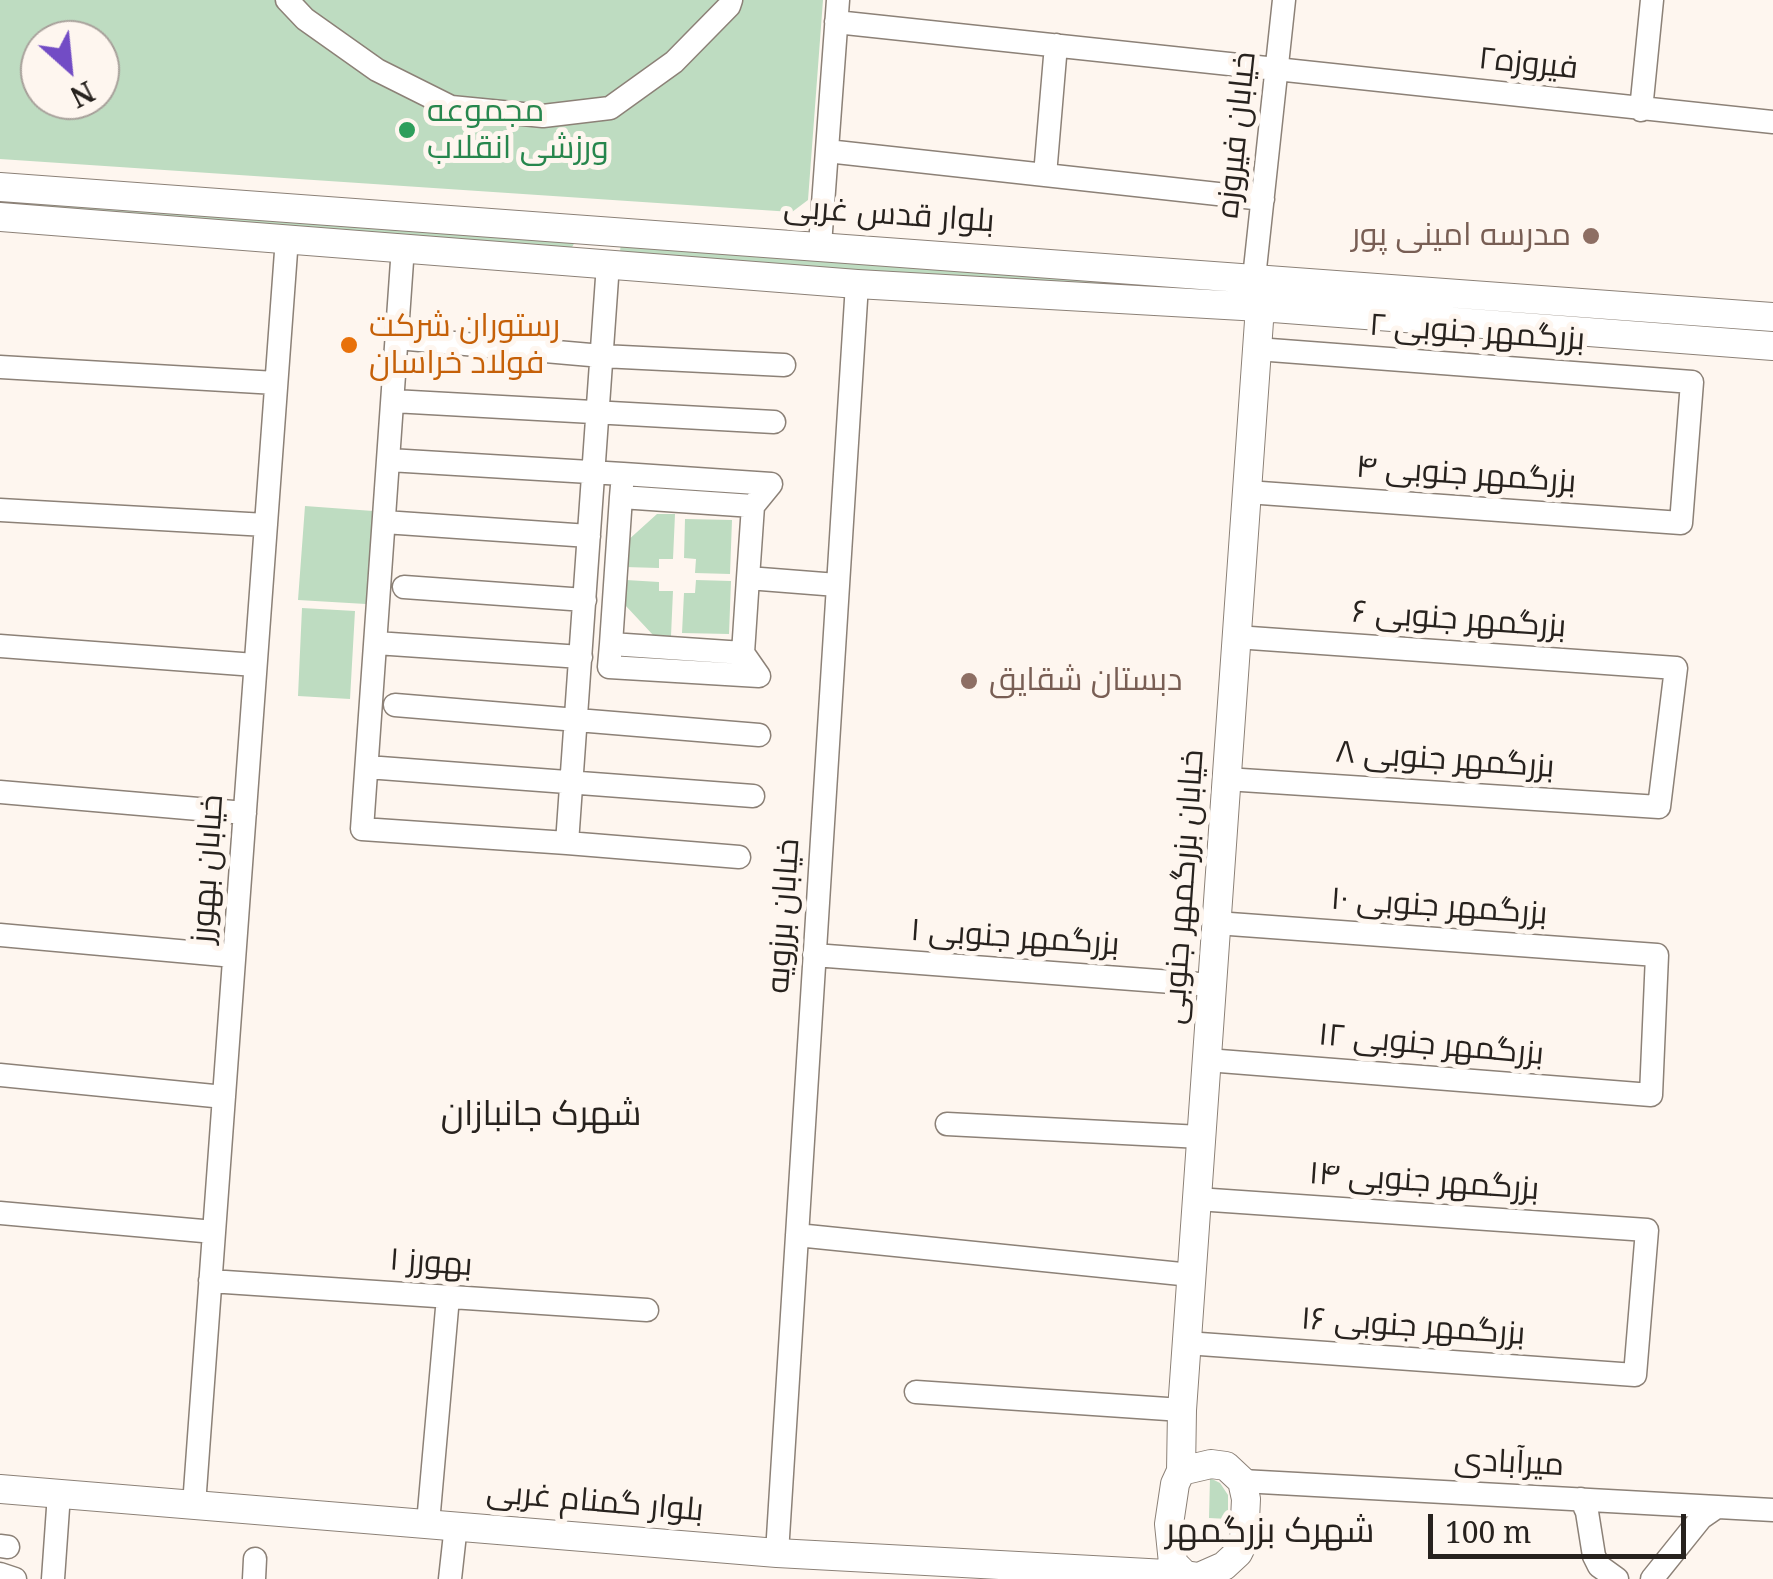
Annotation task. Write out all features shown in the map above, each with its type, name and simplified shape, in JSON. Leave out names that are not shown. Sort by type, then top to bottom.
[{"type":"main road","name":"بلوار قدس غربی","points":[[0,187],[1773,317]]},
{"type":"main road","points":[[0,216],[857,284],[1260,308],[1773,346]]},
{"type":"main road","points":[[594,230],[601,263]]},
{"type":"main road","points":[[1465,324],[1468,294]]},
{"type":"main road","name":"خیابان بزرگمهر جنوبی","points":[[1182,1472],[1186,1343],[1260,308]]},
{"type":"main road","points":[[1212,1464],[1226,1466],[1242,1481],[1246,1499],[1244,1540],[1237,1566],[1224,1566],[1195,1577],[1174,1563],[1169,1545],[1171,1507],[1182,1472],[1212,1464]]},
{"type":"main road","name":"بلوار گمنام غربی","points":[[0,1488],[777,1553],[1195,1577]]},
{"type":"street","points":[[287,0],[305,20],[377,70],[451,107],[543,116],[610,108],[674,62],[731,0]]},
{"type":"street","name":"خیابان فیروزه","points":[[1254,278],[1284,0]]},
{"type":"street","points":[[1641,110],[1652,0]]},
{"type":"street","points":[[820,245],[837,11]]},
{"type":"street","name":"فیروزه۲","points":[[837,11],[1056,45],[1773,122]]},
{"type":"street","points":[[1045,175],[1056,45]]},
{"type":"street","points":[[827,151],[1263,199]]},
{"type":"street","name":"خیابان بهورز","points":[[194,1505],[287,238]]},
{"type":"street","points":[[403,247],[362,830],[739,858]]},
{"type":"street","points":[[567,843],[602,356],[601,263]]},
{"type":"street","name":"خیابان برزویه","points":[[777,1553],[857,284]]},
{"type":"street","points":[[397,338],[602,356],[784,365]]},
{"type":"street","name":"بزرگمهر جنوبی ۲","points":[[1257,349],[1692,382],[1682,522]]},
{"type":"street","points":[[0,367],[276,382]]},
{"type":"street","points":[[392,401],[774,422]]},
{"type":"street","points":[[388,460],[594,472],[622,486],[754,506],[743,653],[611,644],[622,486]]},
{"type":"street","name":"بزرگمهر جنوبی ۴","points":[[1247,492],[1682,522]]},
{"type":"street","points":[[0,510],[266,525]]},
{"type":"street","points":[[384,522],[589,536]]},
{"type":"street","points":[[748,578],[837,585]]},
{"type":"street","points":[[404,588],[585,600]]},
{"type":"street","name":"بزرگمهر جنوبی ۶","points":[[1236,638],[1676,668],[1659,806]]},
{"type":"street","points":[[376,643],[580,657]]},
{"type":"street","points":[[0,646],[255,665]]},
{"type":"street","points":[[395,704],[759,735]]},
{"type":"street","points":[[367,767],[753,796]]},
{"type":"street","name":"بزرگمهر جنوبی ۸","points":[[1226,779],[1659,806]]},
{"type":"street","points":[[0,792],[245,812]]},
{"type":"street","name":"بزرگمهر جنوبی ۱۰","points":[[1216,923],[1657,956],[1651,1096]]},
{"type":"street","points":[[0,935],[234,956]]},
{"type":"street","name":"بزرگمهر جنوبی ۱","points":[[814,955],[1212,985]]},
{"type":"street","name":"بزرگمهر جنوبی ۱۲","points":[[1207,1060],[1651,1096]]},
{"type":"street","points":[[0,1075],[224,1096]]},
{"type":"street","points":[[947,1124],[1201,1137]]},
{"type":"street","name":"بزرگمهر جنوبی ۱۴","points":[[1197,1199],[1647,1230],[1635,1374]]},
{"type":"street","points":[[0,1213],[214,1232]]},
{"type":"street","points":[[797,1235],[1192,1275]]},
{"type":"street","name":"بهورز ۱","points":[[210,1280],[646,1310]]},
{"type":"street","points":[[448,1296],[442,1524],[450,1579]]},
{"type":"street","name":"بزرگمهر جنوبی ۱۶","points":[[1186,1343],[1635,1374]]},
{"type":"street","points":[[916,1392],[1182,1410]]},
{"type":"street","name":"میرآبادی","points":[[1242,1481],[1773,1510]]},
{"type":"street","points":[[53,1579],[59,1494]]},
{"type":"street","points":[[1581,1499],[1606,1575]]},
{"type":"street","points":[[1659,1575],[1701,1518],[1717,1507]]},
{"type":"street","points":[[0,1574],[15,1579]]},
{"type":"green space","name":"مجموعه ورزشی انقلاب","points":[[0,0],[823,0],[808,200],[792,212],[0,159]]},
{"type":"green space","points":[[0,198],[575,242],[571,249],[0,208]]},
{"type":"green space","points":[[621,241],[1440,304],[1440,313],[1046,287],[620,252]]},
{"type":"green space","points":[[305,506],[373,511],[366,604],[298,600]]},
{"type":"green space","points":[[657,514],[675,514],[673,559],[659,559],[659,568],[625,567],[626,542]]},
{"type":"green space","points":[[685,519],[732,520],[730,574],[695,573],[696,559],[684,558]]},
{"type":"green space","points":[[626,580],[659,582],[659,591],[673,591],[671,636],[653,635],[625,605]]},
{"type":"green space","points":[[696,580],[731,581],[729,634],[682,633],[684,593],[695,593]]},
{"type":"green space","points":[[302,608],[355,611],[350,699],[298,696]]},
{"type":"green space","points":[[1210,1478],[1220,1483],[1228,1495],[1228,1519],[1209,1518]]},
{"type":"place","name":"مجموعه ورزشی انقلاب","points":[[407,130]]},
{"type":"place","name":"مدرسه امینی پور","points":[[1591,236]]},
{"type":"place","name":"رستوران شرکت فولاد خراسان","points":[[349,345]]},
{"type":"place","name":"دبستان شقایق","points":[[969,681]]},
{"type":"district","name":"شهرک جانبازان","points":[[541,1115]]},
{"type":"district","name":"شهرک بزرگمهر","points":[[1270,1532]]}]
